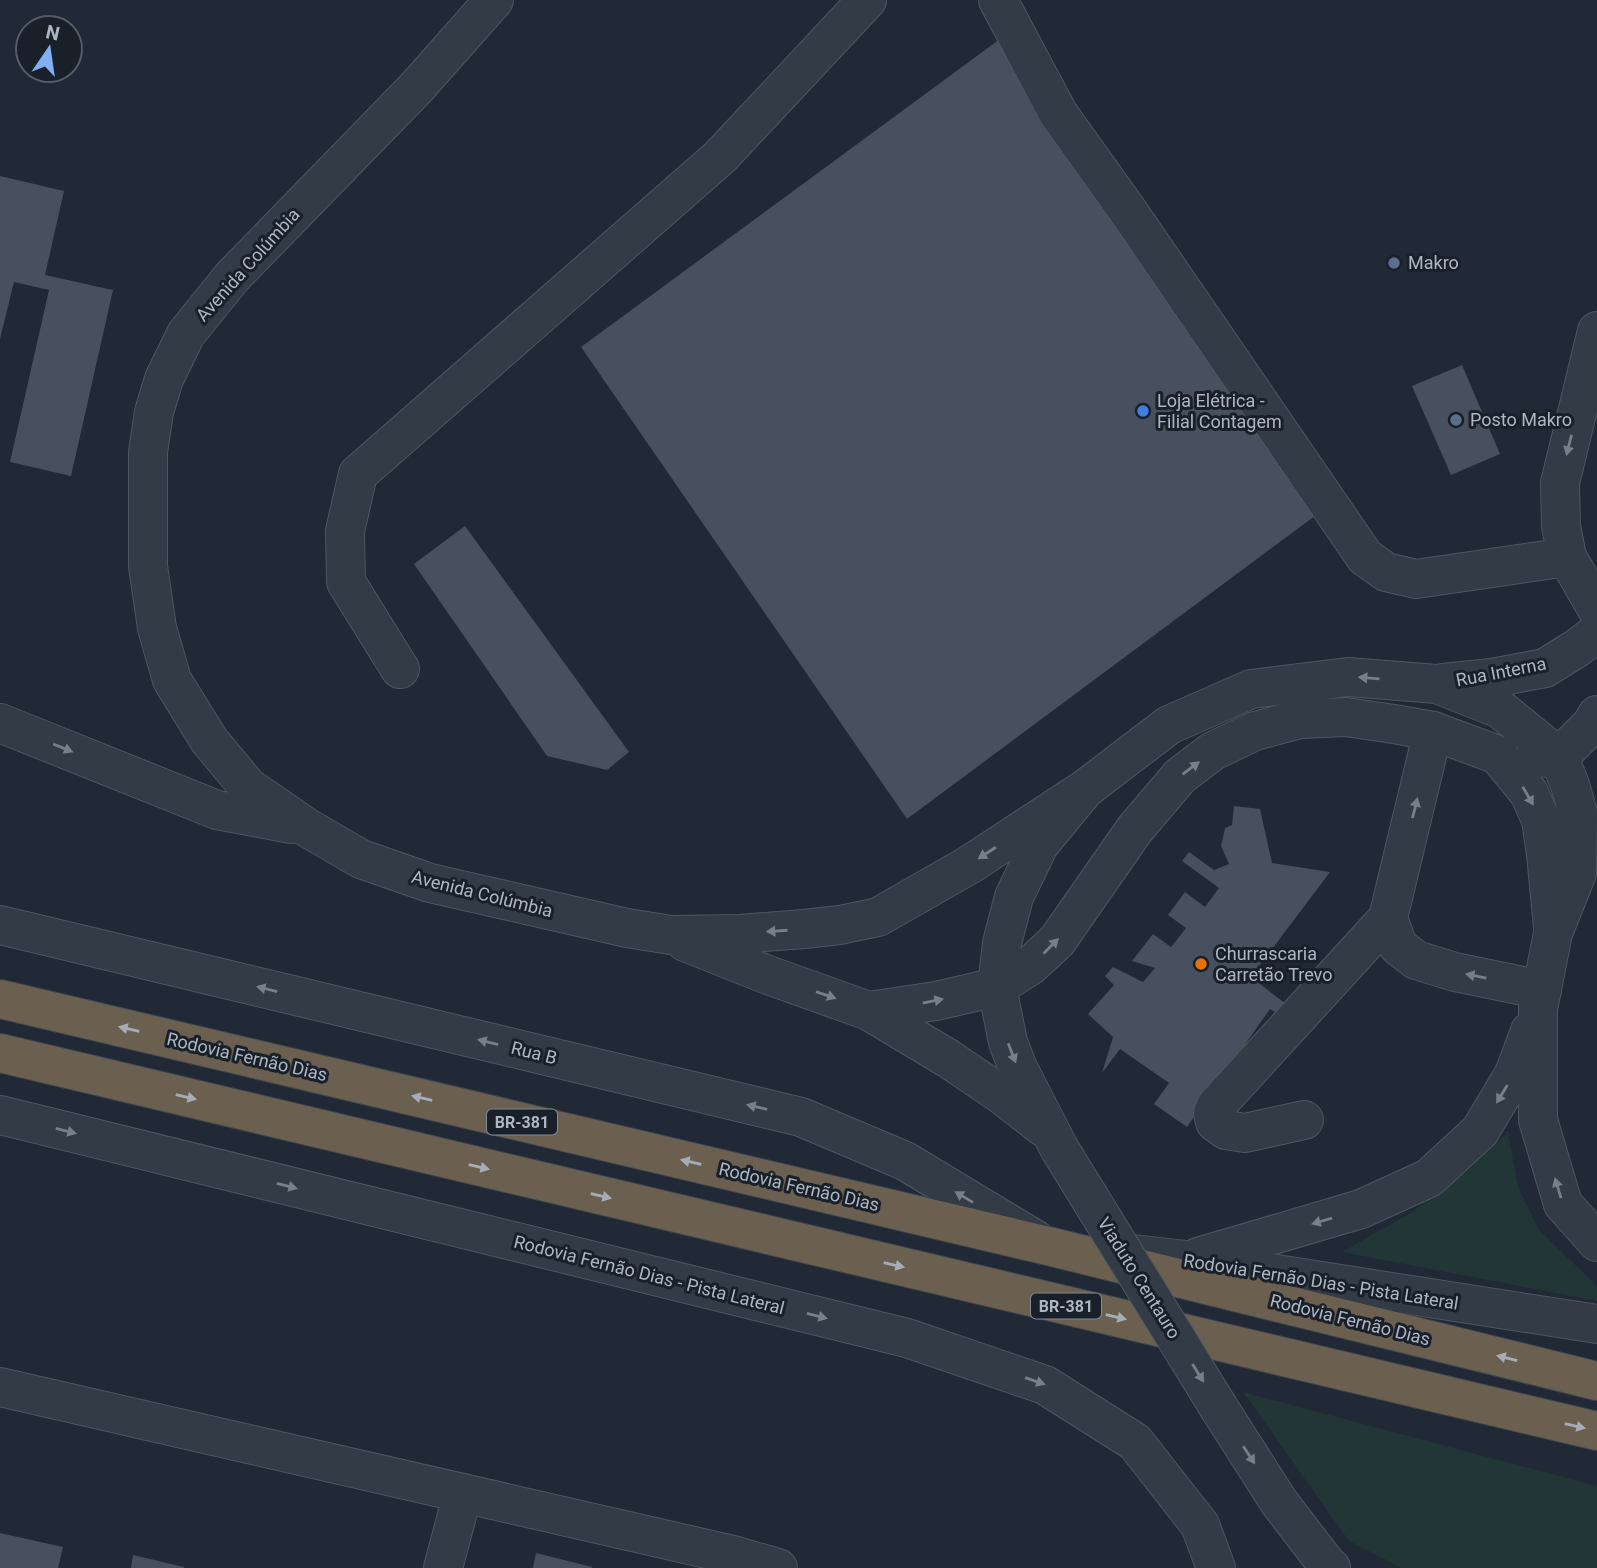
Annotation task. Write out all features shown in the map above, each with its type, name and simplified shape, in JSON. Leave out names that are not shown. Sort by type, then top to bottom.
[{"type":"highway","name":"Rodovia Fernão Dias","points":[[0,999],[1044,1245],[1597,1381]]},
{"type":"highway","name":"BR-381","points":[[0,1053],[1597,1431]]},
{"type":"highway","name":"BR-381","points":[[1349,1373],[1476,1425],[1597,1458]]},
{"type":"street","name":"Avenida Colúmbia","points":[[494,0],[416,88],[232,277],[186,334],[164,379],[154,412],[148,452],[148,566],[157,628],[172,680],[209,740],[248,787],[306,827],[361,859],[430,884],[627,928],[671,935],[804,929],[878,917],[969,865],[1085,789]]},
{"type":"street","points":[[400,669],[346,582],[345,531],[358,474],[720,158],[867,0]]},
{"type":"street","points":[[998,0],[1058,113],[1365,557],[1386,572],[1416,579],[1567,557]]},
{"type":"street","points":[[1597,331],[1560,483],[1561,526],[1567,557],[1597,609]]},
{"type":"street","name":"Rua Interna","points":[[1437,684],[1492,678],[1545,668],[1597,633]]},
{"type":"street","points":[[1085,789],[1169,725],[1251,689],[1348,677],[1437,684],[1500,709],[1559,757],[1578,813],[1587,861],[1553,933],[1540,1000],[1514,1073],[1480,1130],[1429,1178],[1361,1209],[1186,1260]]},
{"type":"street","points":[[869,1011],[936,1001],[997,987],[1030,966],[1057,941],[1135,829],[1180,776],[1213,751],[1255,731],[1300,719],[1346,717],[1433,731],[1498,755],[1529,759],[1559,757],[1591,725],[1597,715]]},
{"type":"street","points":[[0,723],[217,810],[306,827]]},
{"type":"street","points":[[1304,1120],[1245,1132],[1226,1130],[1215,1122],[1213,1113],[1216,1106],[1388,918],[1433,731]]},
{"type":"street","points":[[1498,755],[1529,793],[1541,820],[1553,933]]},
{"type":"street","name":"Viaduto Centauro","points":[[1085,789],[1039,845],[1014,897],[1002,943],[997,987],[1008,1042],[1017,1066],[1055,1140],[1279,1502]]},
{"type":"street","points":[[1388,918],[1398,946],[1416,960],[1540,1000]]},
{"type":"street","name":"Rua B","points":[[0,925],[801,1117],[905,1161],[1044,1245]]},
{"type":"street","name":"Avenida Colúmbia","points":[[671,935],[768,975],[869,1011],[949,1059],[1002,1095],[1055,1140]]},
{"type":"street","points":[[1540,1000],[1538,1120],[1563,1204],[1597,1242]]},
{"type":"street","name":"Rodovia Fernão Dias - Pista Lateral","points":[[0,1115],[907,1338],[1045,1384],[1135,1442],[1200,1525],[1216,1568]]},
{"type":"street","name":"Rodovia Fernão Dias - Pista Lateral","points":[[1044,1245],[1186,1260],[1597,1324]]},
{"type":"street","points":[[0,1387],[733,1555],[778,1568]]},
{"type":"street","points":[[443,1568],[463,1493]]},
{"type":"street","points":[[1279,1502],[1298,1568]]},
{"type":"street","points":[[1279,1502],[1331,1568]]},
{"type":"shaded area","points":[[1508,1132],[1518,1187],[1539,1230],[1597,1286],[1597,1301],[1342,1252],[1412,1212],[1467,1171]]},
{"type":"shaded area","points":[[1243,1392],[1597,1486],[1597,1568],[1402,1568],[1349,1541]]},
{"type":"building","points":[[1000,39],[1327,507],[907,819],[581,347]]},
{"type":"building","points":[[0,176],[64,191],[45,275],[113,290],[71,476],[10,462],[49,290],[14,282],[0,339]]},
{"type":"building","name":"Posto Makro","points":[[1462,365],[1500,454],[1451,475],[1412,386]]},
{"type":"building","points":[[465,526],[629,752],[607,770],[547,756],[414,564]]},
{"type":"building","name":"Churrascaria Carretão Trevo","points":[[1234,806],[1260,809],[1272,863],[1330,872],[1251,977],[1295,1011],[1288,1020],[1270,1009],[1187,1127],[1154,1104],[1169,1083],[1120,1049],[1102,1073],[1113,1037],[1088,1014],[1114,985],[1105,976],[1113,967],[1143,982],[1155,968],[1132,961],[1153,934],[1171,947],[1186,928],[1168,915],[1185,892],[1205,907],[1219,888],[1182,861],[1189,852],[1214,870],[1229,864],[1221,846],[1225,828],[1232,825]]},
{"type":"building","points":[[0,1533],[63,1547],[58,1568],[0,1568]]},
{"type":"building","points":[[536,1553],[592,1567],[592,1568],[533,1568]]},
{"type":"building","points":[[133,1555],[184,1567],[184,1568],[131,1568]]},
{"type":"place","name":"Makro","points":[[1394,263]]},
{"type":"place","name":"Loja Elétrica - Filial Contagem","points":[[1143,411]]},
{"type":"place","name":"Posto Makro","points":[[1456,420]]},
{"type":"place","name":"Churrascaria Carretão Trevo","points":[[1201,964]]}]
